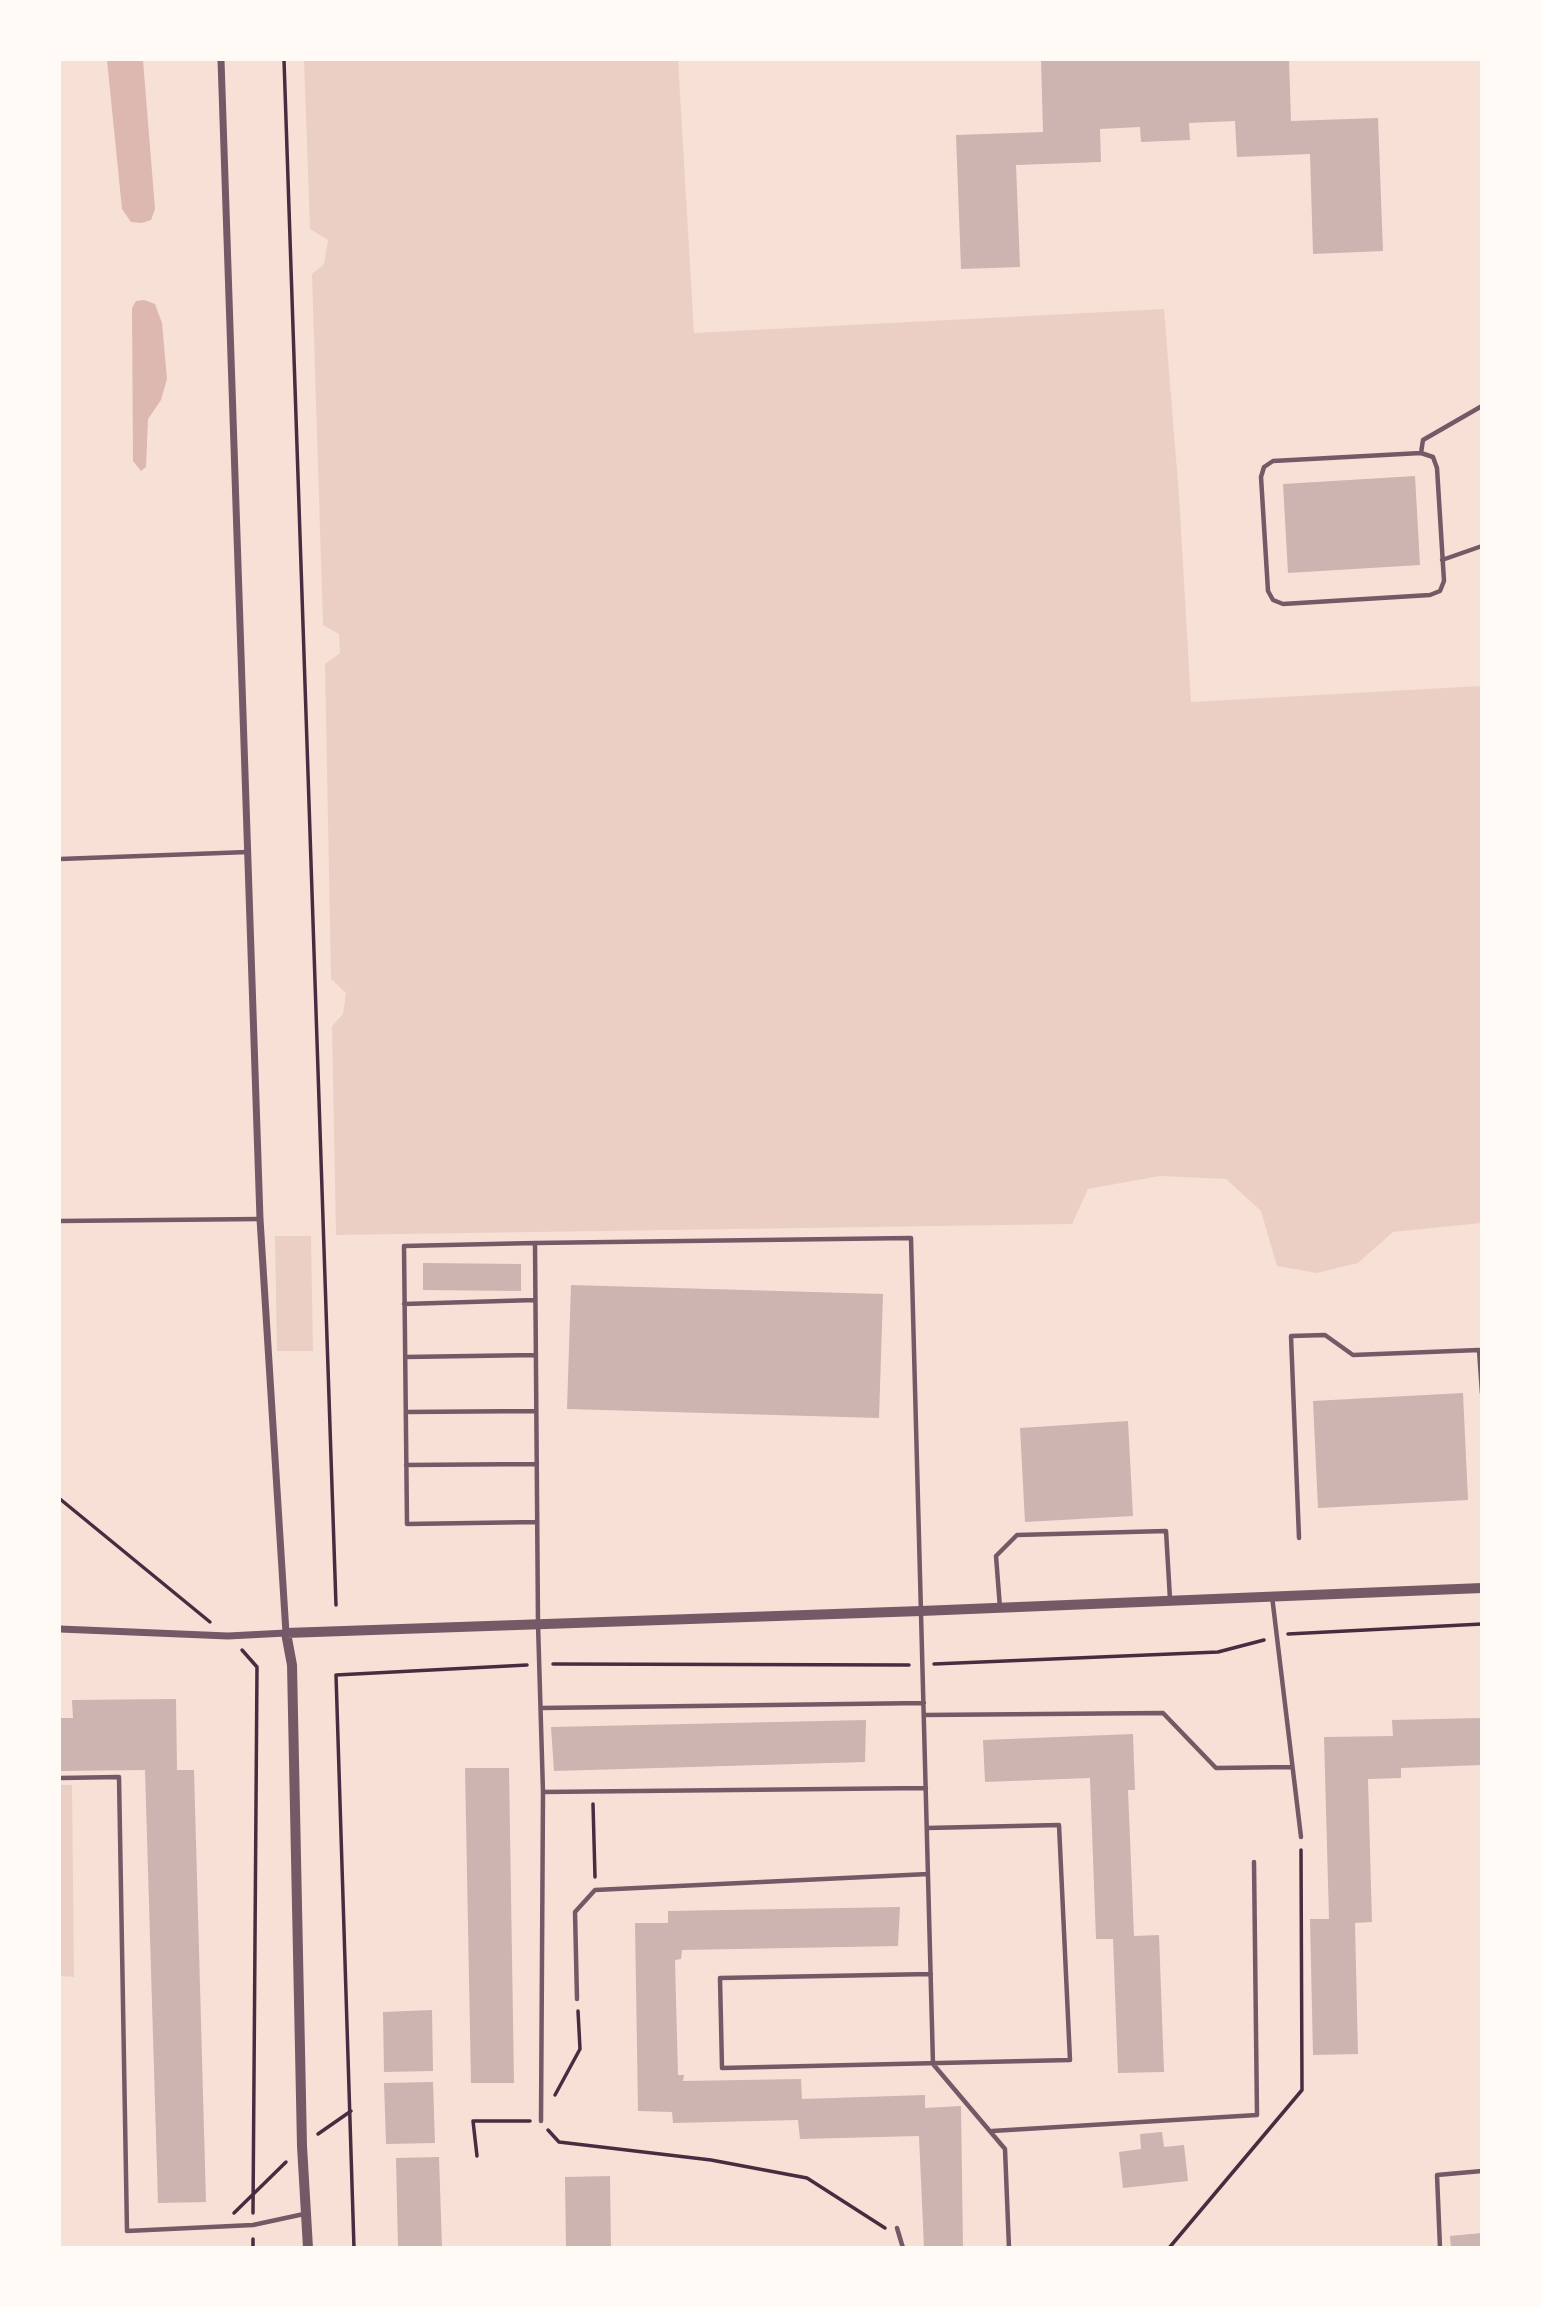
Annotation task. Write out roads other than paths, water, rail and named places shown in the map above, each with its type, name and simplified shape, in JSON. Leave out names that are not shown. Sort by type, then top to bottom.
[{"type":"street","points":[[220,60],[260,1219],[286,1633],[292,1665],[302,2146],[308,2248]]},
{"type":"street","points":[[60,1629],[228,1636],[1482,1588]]},
{"type":"lane","points":[[1422,453],[1423,440],[1482,405]]},
{"type":"lane","points":[[1422,453],[1433,457],[1437,468],[1442,560],[1444,581],[1440,592],[1430,595],[1283,604],[1273,600],[1268,592],[1261,477],[1264,467],[1273,461],[1422,453]]},
{"type":"lane","points":[[1442,560],[1482,546]]},
{"type":"lane","points":[[60,859],[249,852]]},
{"type":"lane","points":[[60,1221],[260,1219]]},
{"type":"lane","points":[[537,1522],[407,1524],[404,1246],[911,1238],[933,2064],[1005,2149],[1009,2248]]},
{"type":"lane","points":[[535,1243],[538,1624],[543,1792],[541,2121]]},
{"type":"lane","points":[[404,1304],[535,1300]]},
{"type":"lane","points":[[1299,1538],[1291,1336],[1325,1335],[1353,1355],[1479,1350],[1482,1393]]},
{"type":"lane","points":[[405,1357],[536,1355]]},
{"type":"lane","points":[[406,1412],[536,1411]]},
{"type":"lane","points":[[406,1465],[537,1464]]},
{"type":"lane","points":[[1000,1608],[996,1556],[1017,1535],[1166,1531],[1170,1600]]},
{"type":"lane","points":[[1272,1595],[1301,1837]]},
{"type":"lane","points":[[541,1707],[924,1703]]},
{"type":"lane","points":[[924,1715],[1163,1713],[1216,1768],[1292,1767]]},
{"type":"lane","points":[[60,1777],[119,1777],[127,2231],[253,2225],[306,2213]]},
{"type":"lane","points":[[543,1792],[926,1788]]},
{"type":"lane","points":[[927,1828],[1059,1825],[1070,2060],[722,2068],[720,1978],[930,1974]]},
{"type":"lane","points":[[991,2132],[1257,2115],[1254,1862]]},
{"type":"lane","points":[[577,1999],[575,1912],[595,1890],[928,1874]]},
{"type":"lane","points":[[1440,2248],[1437,2175],[1482,2171]]},
{"type":"lane","points":[[897,2228],[903,2248]]}]
